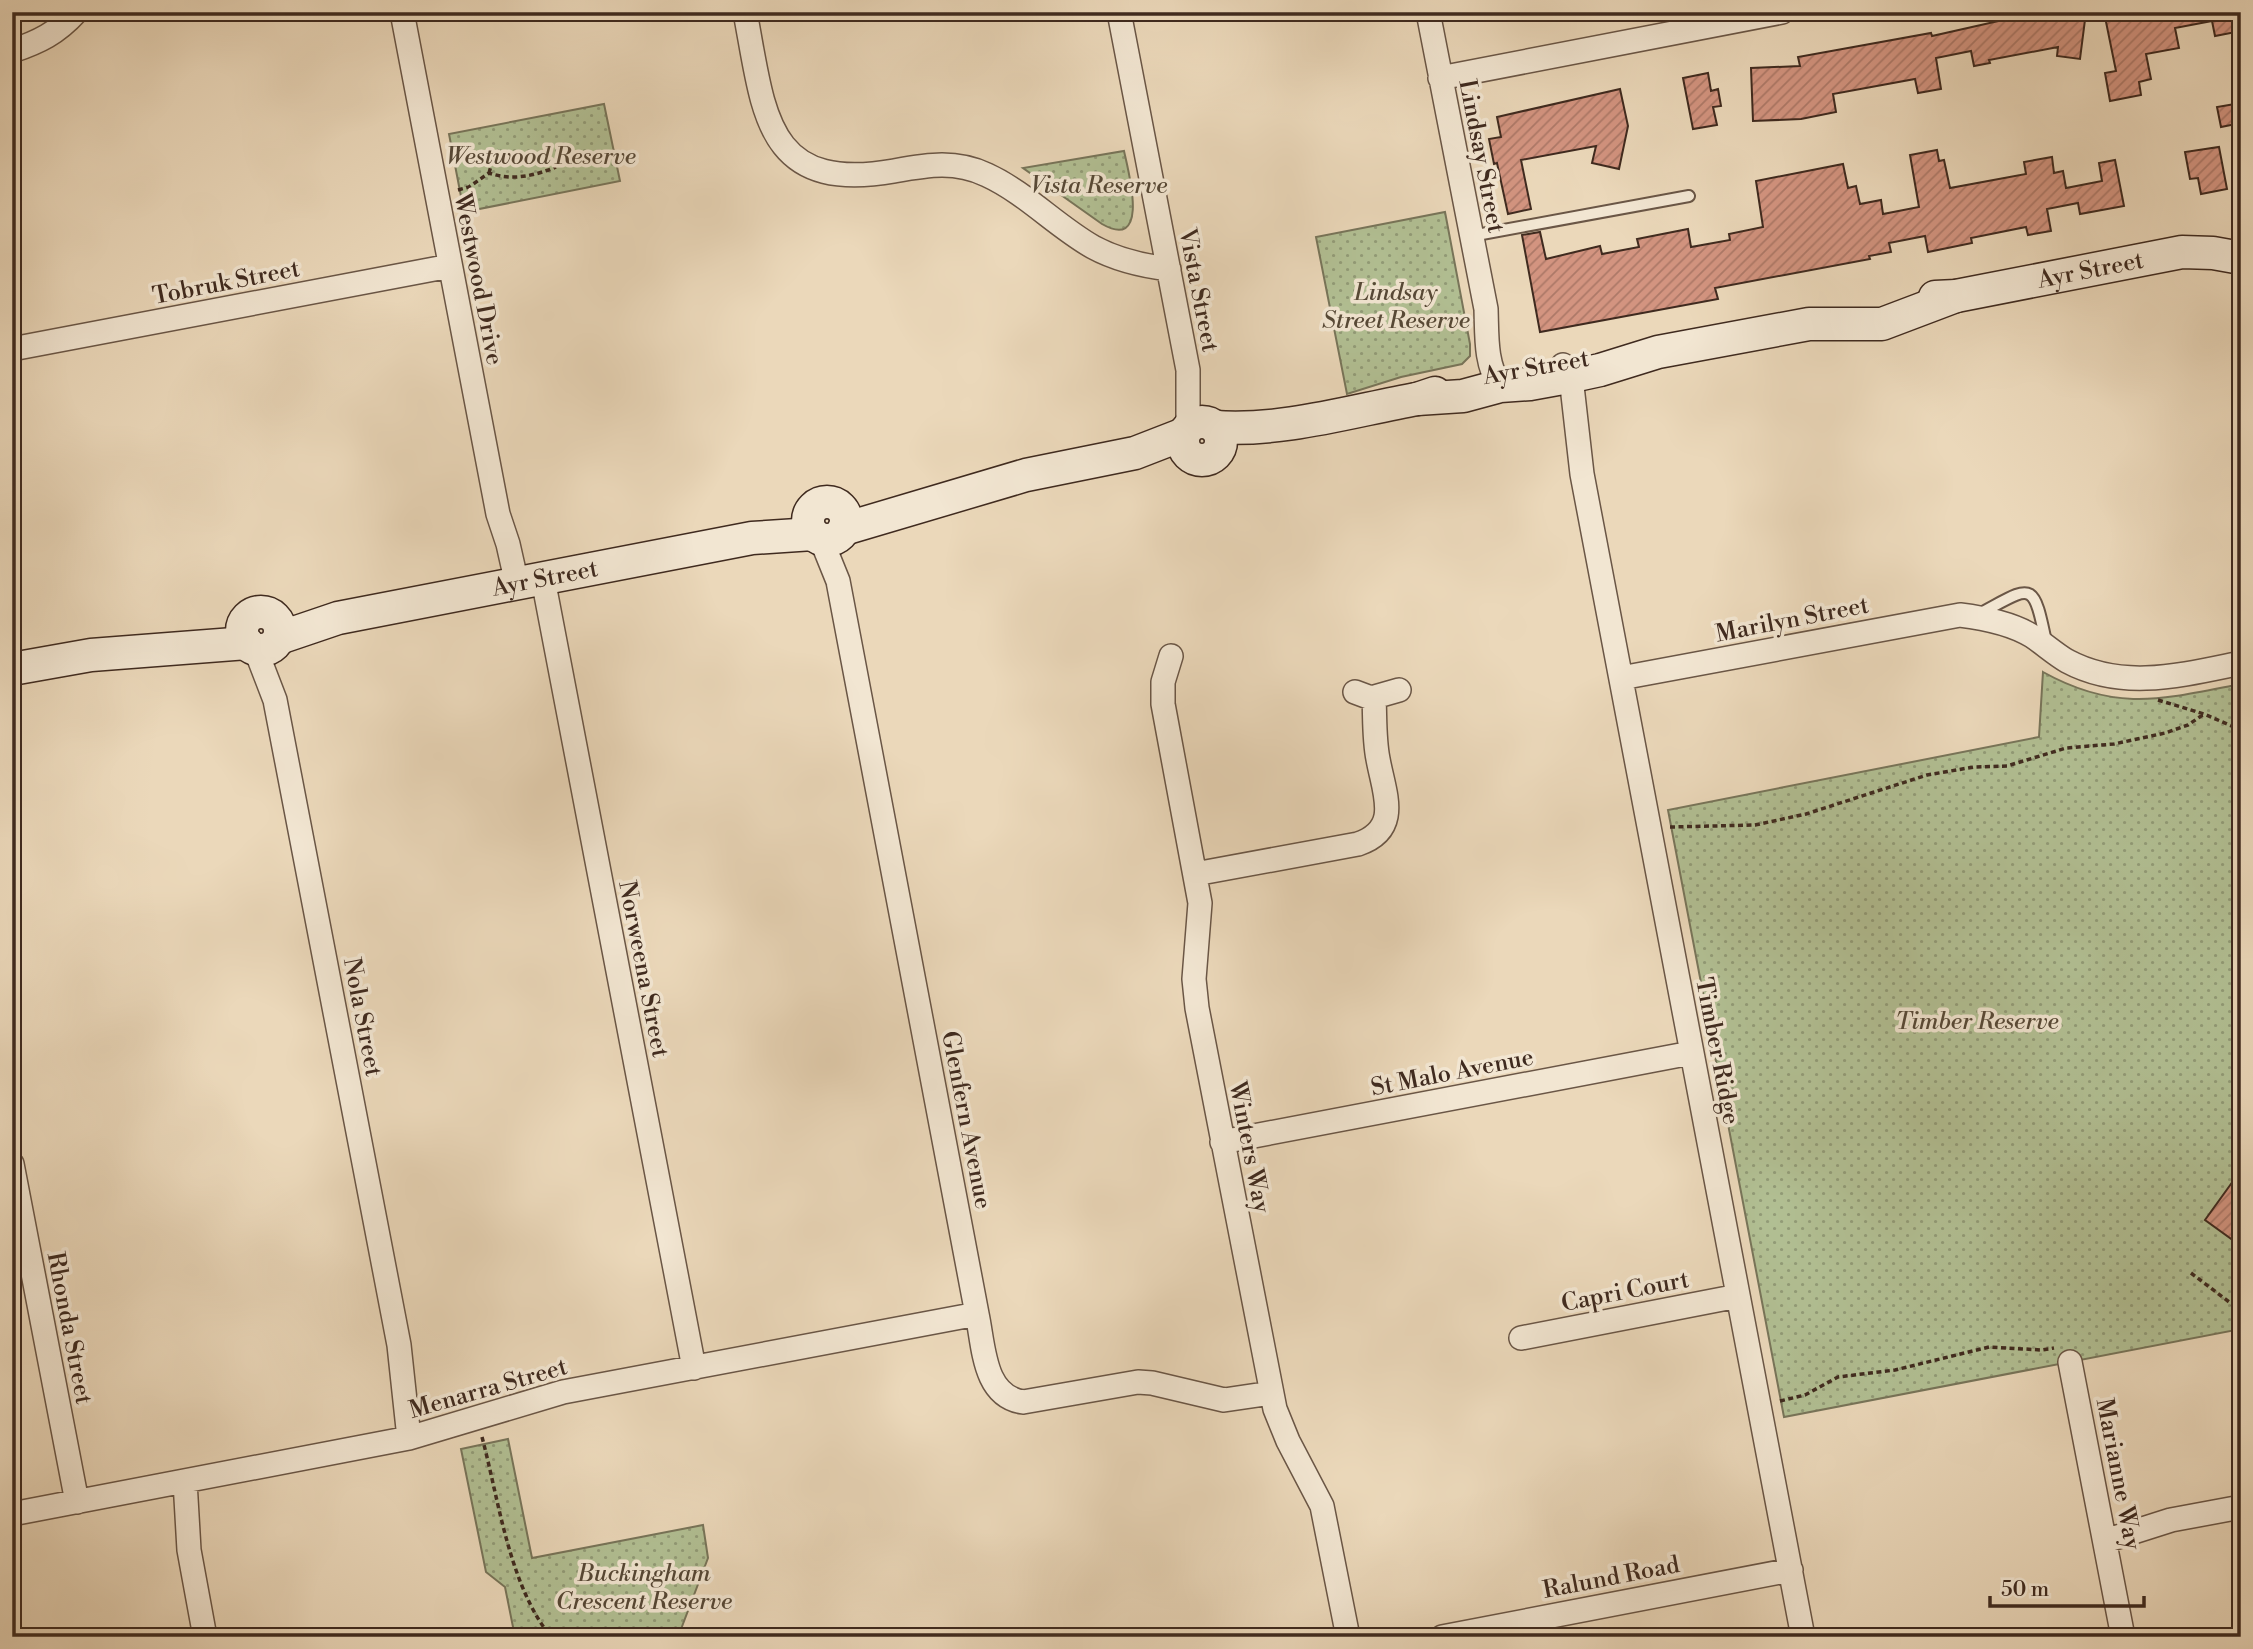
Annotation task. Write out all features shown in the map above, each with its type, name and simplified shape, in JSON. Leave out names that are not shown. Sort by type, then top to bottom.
[{"type":"street","points":[[12,51],[44,40],[76,12]]},
{"type":"street","name":"Westwood Drive","points":[[402,12],[498,514],[498,545],[522,583]]},
{"type":"street","points":[[745,12],[766,116],[781,142],[817,170],[842,176],[873,175],[935,164],[967,167],[1002,183],[1092,246],[1141,264],[1169,269]]},
{"type":"street","name":"Vista Street","points":[[1119,12],[1201,436]]},
{"type":"street","name":"Lindsay Street","points":[[1428,12],[1486,309],[1487,345],[1498,375]]},
{"type":"street","points":[[1440,78],[1782,12]]},
{"type":"street","name":"Ayr Street","points":[[12,669],[91,655],[262,635],[828,524],[870,509],[917,507],[1026,475],[1135,453],[1201,436],[1276,426],[1417,399],[1463,396],[1498,375],[1530,384],[1563,373],[1610,368],[1658,352],[1809,324],[1882,324],[1956,296],[2182,252],[2213,240],[2241,241]]},
{"type":"street","name":"Ayr Street","points":[[2182,252],[2213,253],[2241,258]]},
{"type":"street","name":"Tobruk Street","points":[[12,349],[450,267]]},
{"type":"street","name":"Timber Ridge","points":[[1563,373],[1578,418],[1582,474],[1803,1637]]},
{"type":"street","name":"Glenfern Avenue","points":[[828,524],[977,1314],[989,1374],[994,1384],[1000,1392],[1016,1401],[1034,1401],[1138,1382],[1224,1400],[1271,1393]]},
{"type":"street","name":"Norweena Street","points":[[522,583],[694,1368]]},
{"type":"street","name":"Marilyn Street","points":[[1620,678],[1945,616],[1973,617],[2011,627],[2029,634],[2067,661],[2113,677],[2169,677],[2241,663]]},
{"type":"street","name":"Nola Street","points":[[262,635],[417,1436]]},
{"type":"street","name":"Winters Way","points":[[1171,656],[1163,681],[1163,704],[1195,874],[1200,919],[1195,992],[1222,1142],[1271,1393],[1288,1441],[1322,1506],[1348,1637]]},
{"type":"street","points":[[1195,874],[1358,844],[1380,832],[1387,815],[1387,804],[1365,695],[1399,690]]},
{"type":"street","name":"St Malo Avenue","points":[[1222,1142],[1691,1053]]},
{"type":"street","name":"Rhonda Street","points":[[12,1164],[77,1502]]},
{"type":"street","name":"Capri Court","points":[[1521,1338],[1738,1296]]},
{"type":"street","name":"Menarra Street","points":[[12,1514],[417,1436],[563,1392],[977,1314]]},
{"type":"street","name":"Marianne Way","points":[[2062,1355],[2103,1532],[2123,1637]]},
{"type":"street","points":[[176,1483],[205,1637]]},
{"type":"street","points":[[2103,1532],[2241,1507]]},
{"type":"street","name":"Ralund Road","points":[[1442,1637],[1791,1570]]},
{"type":"lane","points":[[1471,236],[1689,196]]},
{"type":"lane","name":"Marilyn Street","points":[[1973,617],[2019,593],[2027,592],[2037,603],[2047,647]]},
{"type":"path","points":[[456,191],[469,187],[489,173],[494,155],[499,150]]},
{"type":"path","points":[[489,173],[516,179],[556,167]]},
{"type":"path","points":[[2156,698],[2241,730]]},
{"type":"path","points":[[1668,827],[1755,825],[1805,814],[1927,775],[1974,767],[2007,766],[2066,748],[2114,744],[2165,733],[2188,725],[2204,714]]},
{"type":"path","points":[[2191,1273],[2241,1311]]},
{"type":"path","points":[[1779,1401],[1805,1395],[1838,1377],[1895,1370],[1989,1347],[2042,1350],[2062,1355]]},
{"type":"path","points":[[477,1419],[517,1571],[539,1620],[551,1637]]},
{"type":"green space","name":"Westwood Reserve","points":[[604,104],[620,181],[464,212],[449,134]]},
{"type":"green space","name":"Vista Reserve","points":[[1124,151],[1132,190],[1132,218],[1127,227],[1117,230],[1102,224],[1023,168]]},
{"type":"green space","name":"Lindsay Street Reserve","points":[[1445,212],[1470,356],[1462,364],[1401,377],[1347,394],[1316,237]]},
{"type":"green space","name":"Timber Reserve","points":[[2043,672],[2070,685],[2118,698],[2164,698],[2241,684],[2241,1329],[1784,1417],[1668,810],[2039,737]]},
{"type":"green space","name":"Buckingham Crescent Reserve","points":[[508,1439],[532,1558],[703,1525],[708,1558],[678,1637],[515,1637],[505,1587],[486,1572],[461,1449]]},
{"type":"building","points":[[2038,12],[2086,12],[2080,59],[2057,56],[2058,47],[1989,60],[1990,63],[1974,66],[1971,51],[1936,58],[1941,89],[1918,93],[1915,79],[1833,94],[1836,112],[1801,119],[1753,121],[1751,68],[1800,66],[1798,57],[1931,33],[1932,36]]},
{"type":"building","points":[[2104,12],[2241,12],[2241,31],[2215,36],[2212,21],[2175,28],[2179,48],[2146,54],[2151,79],[2139,82],[2141,95],[2110,101],[2105,73],[2116,71]]},
{"type":"building","points":[[1708,73],[1711,91],[1718,89],[1721,106],[1713,107],[1717,125],[1693,129],[1683,78]]},
{"type":"building","points":[[1620,89],[1628,126],[1619,169],[1592,163],[1596,146],[1521,160],[1531,209],[1508,214],[1489,139],[1501,137],[1497,117]]},
{"type":"building","points":[[2241,103],[2241,123],[2221,127],[2217,107]]},
{"type":"building","points":[[2219,147],[2227,189],[2201,194],[2198,178],[2190,179],[2185,152]]},
{"type":"building","points":[[1937,150],[1939,161],[1944,160],[1950,188],[2026,174],[2024,162],[2052,157],[2054,173],[2063,171],[2066,188],[2102,181],[2099,163],[2115,160],[2124,206],[2080,214],[2078,203],[2047,209],[2051,231],[2028,235],[2026,227],[1971,238],[1972,243],[1928,252],[1925,236],[1889,243],[1891,252],[1869,256],[1870,259],[1715,288],[1718,299],[1540,332],[1522,235],[1540,232],[1546,259],[1600,246],[1602,254],[1639,247],[1637,239],[1688,229],[1691,247],[1730,240],[1729,234],[1763,227],[1756,181],[1843,164],[1848,188],[1856,186],[1860,204],[1881,200],[1883,214],[1919,207],[1910,155]]},
{"type":"building","points":[[2241,1170],[2241,1246],[2205,1220]]}]
